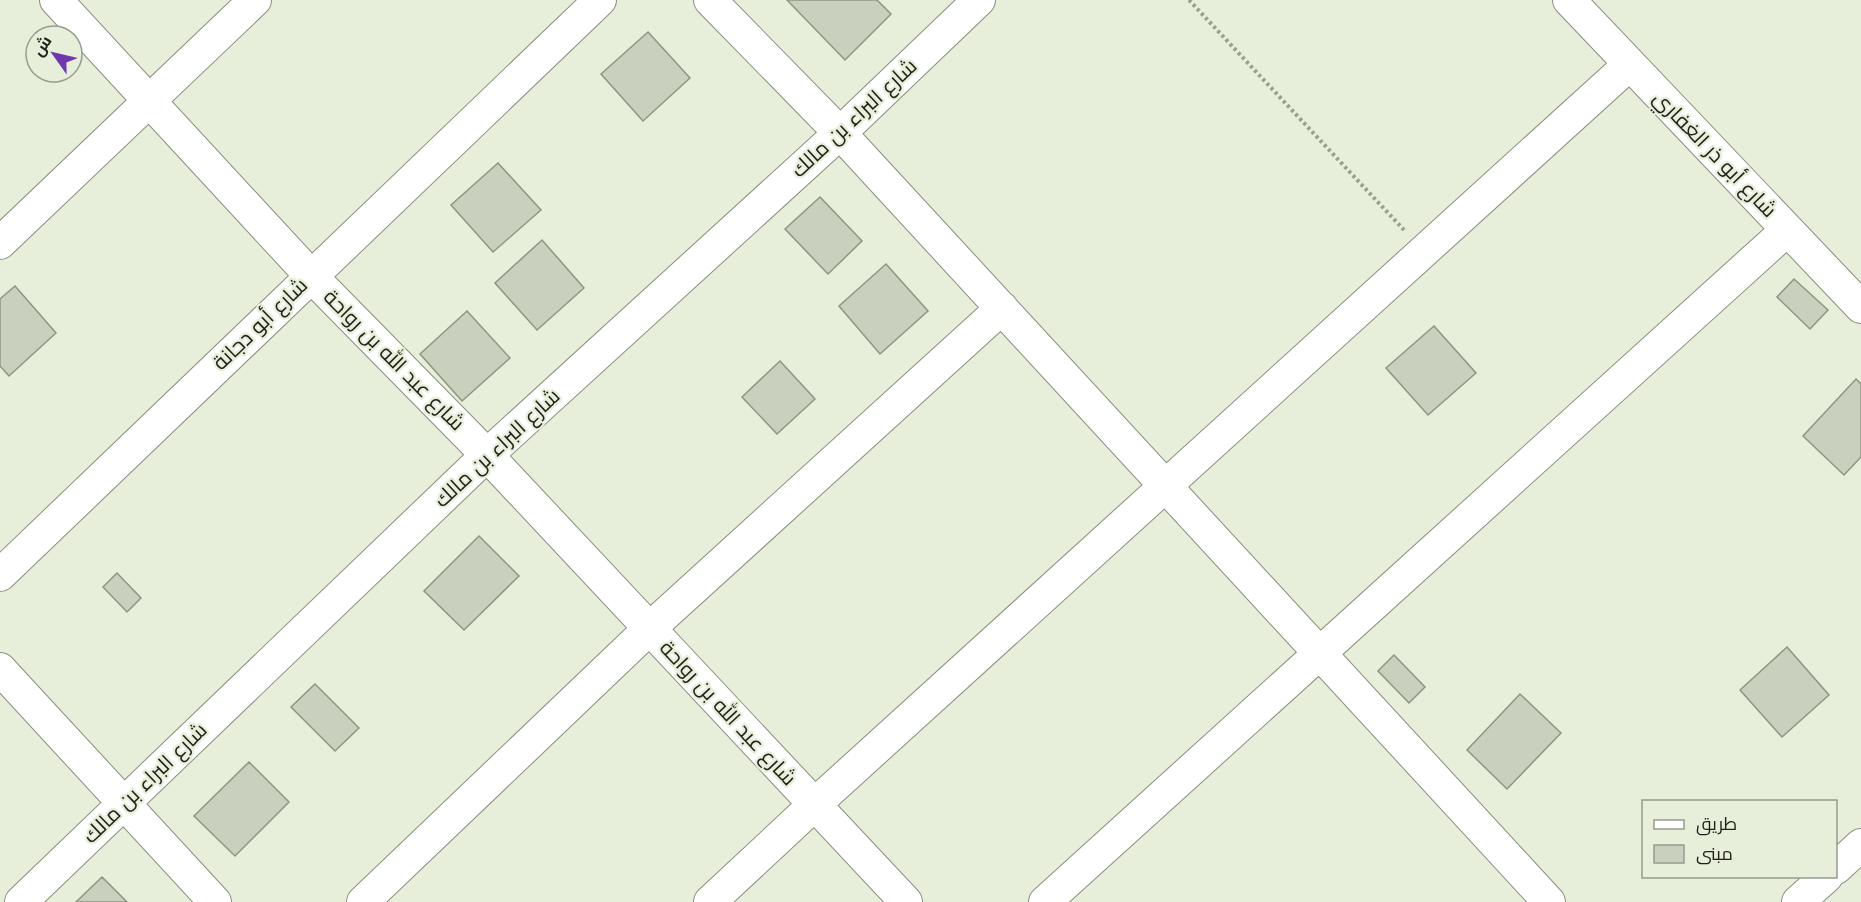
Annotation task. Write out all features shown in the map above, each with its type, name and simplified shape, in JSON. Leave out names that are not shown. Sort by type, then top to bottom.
[{"type":"street","name":"شارع عبد الله بن رواحة","points":[[56,0],[311,276],[487,455],[906,902]]},
{"type":"street","points":[[0,243],[255,0]]},
{"type":"street","name":"شارع أبو دجانة","points":[[0,575],[600,0]]},
{"type":"street","points":[[710,0],[840,133],[1549,902]]},
{"type":"street","name":"شارع البراء بن مالك","points":[[21,902],[487,455],[840,133],[979,0]]},
{"type":"street","name":"شارع أبو ذر الغفاري","points":[[1569,0],[1861,307]]},
{"type":"street","points":[[710,902],[1630,64]]},
{"type":"street","points":[[1045,902],[1787,230]]},
{"type":"street","points":[[363,902],[650,629],[1002,308]]},
{"type":"street","points":[[0,669],[215,902]]},
{"type":"street","points":[[1837,867],[1861,845]]},
{"type":"street","points":[[1798,902],[1825,878]]},
{"type":"path","points":[[1190,0],[1424,251]]},
{"type":"building","points":[[787,0],[877,0],[891,14],[845,60]]},
{"type":"building","points":[[648,32],[690,78],[643,121],[601,74]]},
{"type":"building","points":[[498,163],[541,210],[493,252],[451,205]]},
{"type":"building","points":[[820,197],[862,241],[828,274],[785,229]]},
{"type":"building","points":[[542,240],[584,288],[537,330],[495,283]]},
{"type":"building","points":[[886,264],[928,311],[880,354],[839,306]]},
{"type":"building","points":[[1794,279],[1828,310],[1810,329],[1777,297]]},
{"type":"building","points":[[15,286],[56,333],[9,376],[0,366],[0,299]]},
{"type":"building","points":[[467,311],[510,358],[462,401],[420,354]]},
{"type":"building","points":[[1434,326],[1476,373],[1428,415],[1386,368]]},
{"type":"building","points":[[780,361],[815,399],[777,434],[742,397]]},
{"type":"building","points":[[1856,379],[1861,384],[1861,457],[1844,475],[1803,436]]},
{"type":"building","points":[[479,536],[519,576],[464,630],[424,591]]},
{"type":"building","points":[[117,573],[141,598],[127,612],[103,587]]},
{"type":"building","points":[[1787,647],[1829,695],[1782,737],[1740,690]]},
{"type":"building","points":[[1394,655],[1425,687],[1409,703],[1378,671]]},
{"type":"building","points":[[315,684],[359,728],[335,751],[291,707]]},
{"type":"building","points":[[1520,694],[1561,733],[1507,789],[1467,750]]},
{"type":"building","points":[[249,762],[289,802],[235,856],[194,816]]},
{"type":"building","points":[[102,877],[127,902],[76,902]]}]
